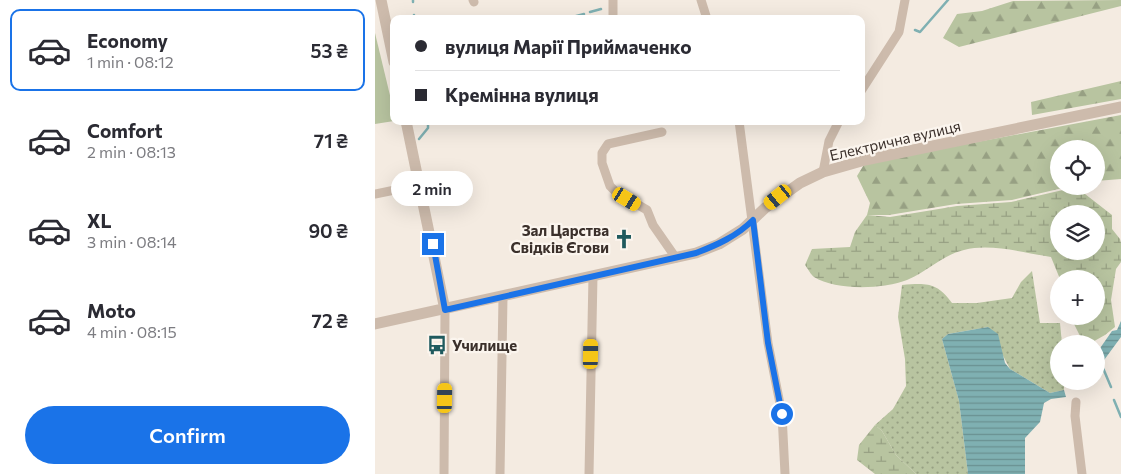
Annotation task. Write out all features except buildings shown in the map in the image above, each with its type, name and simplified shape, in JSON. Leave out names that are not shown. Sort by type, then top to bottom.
[{"type":"street","points":[[381,0],[390,43]]},
{"type":"street","points":[[613,0],[613,15]]},
{"type":"street","points":[[701,0],[706,15]]},
{"type":"street","points":[[865,85],[899,32],[905,0]]},
{"type":"street","name":"Електрична вулиця","points":[[375,324],[696,253],[719,244],[743,229],[778,197],[823,172],[865,160],[1121,106]]},
{"type":"street","points":[[407,125],[445,310],[444,474]]},
{"type":"street","points":[[739,125],[768,343],[782,414],[785,474]]},
{"type":"street","points":[[823,172],[829,141],[837,125]]},
{"type":"street","points":[[662,132],[608,144],[602,153],[602,163],[610,186],[616,192],[647,210],[653,225],[676,258]]},
{"type":"street","points":[[375,194],[417,173]]},
{"type":"street","points":[[589,474],[593,276]]},
{"type":"street","points":[[500,474],[503,297]]},
{"type":"street","points":[[1076,402],[1075,416],[1082,474]]},
{"type":"green space","points":[[1121,0],[1121,6],[959,47],[943,38],[957,14],[982,11],[1013,1]]},
{"type":"green space","points":[[375,33],[390,95],[390,122],[375,124]]},
{"type":"green space","points":[[1121,81],[1121,99],[1032,115],[1031,102]]},
{"type":"green space","points":[[1121,115],[1121,179],[1105,180],[1105,140],[1050,140],[1050,191],[1012,200],[956,204],[889,215],[867,215],[870,203],[857,176],[865,163]]},
{"type":"green space","points":[[1050,193],[1050,195],[1086,195],[1099,205],[1050,205],[1050,257],[1007,249],[974,248],[956,252],[907,280],[873,287],[835,285],[823,282],[813,276],[805,265],[812,249],[850,247],[855,232],[867,215],[890,217],[957,206],[1011,202]]},
{"type":"green space","points":[[1105,210],[1112,215],[1112,229],[1121,243],[1121,262],[1116,269],[1111,300],[1115,327],[1105,335],[1080,335],[1074,325],[1105,325],[1105,270],[1056,270],[1052,260],[1105,260]]},
{"type":"green space","points":[[1032,271],[1040,323],[1060,325],[1061,335],[1050,335],[1050,390],[1064,390],[1050,393],[1010,369],[988,327],[948,334],[942,339],[959,401],[968,474],[916,474],[896,455],[882,431],[875,425],[893,409],[906,386],[905,359],[898,317],[902,285],[930,285],[941,291],[952,303],[977,303],[1012,298],[1021,282]]},
{"type":"green space","points":[[875,425],[882,431],[896,455],[916,474],[875,474],[857,460],[859,445]]},
{"type":"water","points":[[1121,321],[1121,337],[1105,359],[1105,341],[1112,331],[1117,330]]},
{"type":"water","points":[[988,327],[998,334],[1005,363],[1010,369],[1050,393],[1064,390],[1066,397],[1051,399],[1044,403],[1040,422],[1025,438],[1025,474],[968,474],[959,401],[942,339],[948,334]]},
{"type":"waterway","points":[[915,30],[920,32],[948,0]]},
{"type":"waterway","points":[[590,12],[601,9]]},
{"type":"waterway","points":[[419,139],[428,128],[428,125]]},
{"type":"waterway","points":[[1105,373],[1111,387]]},
{"type":"waterway","points":[[1114,400],[1121,417]]},
{"type":"place","name":"Зал Царства Свідків Єгови","points":[[624,239]]},
{"type":"place","name":"Училище","points":[[437,345]]},
{"type":"route","points":[[433,244],[445,310],[696,253],[719,244],[743,229],[753,220],[768,343],[782,414]]}]
